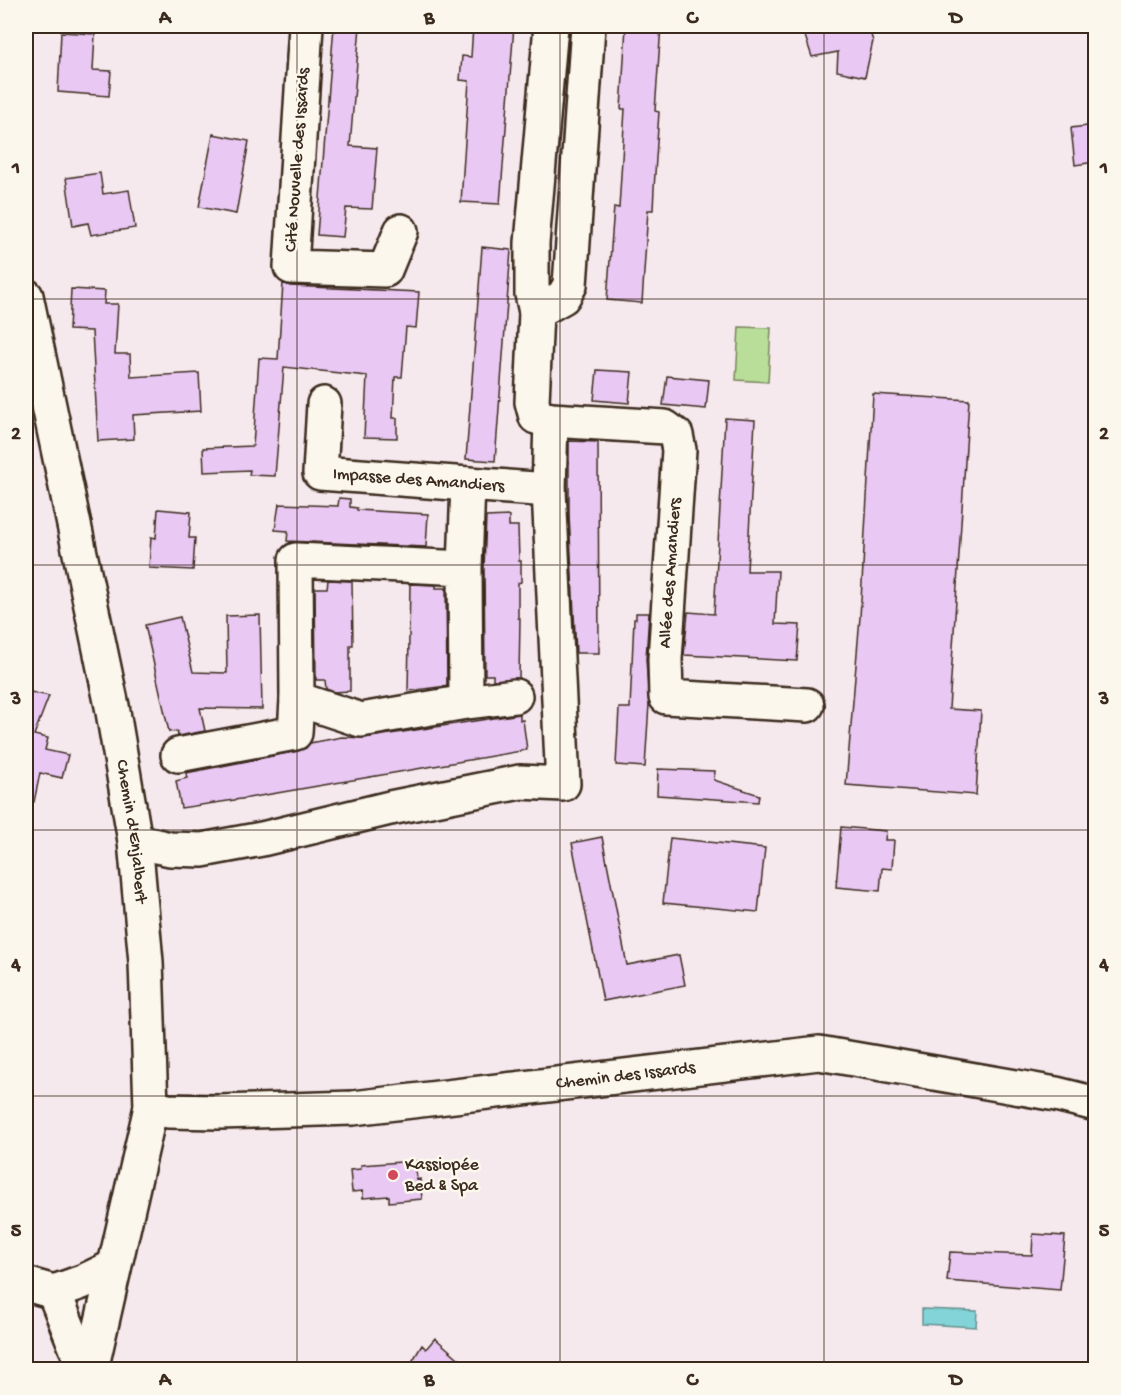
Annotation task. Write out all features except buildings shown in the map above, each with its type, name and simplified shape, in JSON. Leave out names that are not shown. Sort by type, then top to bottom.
[{"type":"street","name":"Cité Nouvelle des Issards","points":[[306,26],[291,267],[386,270],[401,231]]},
{"type":"street","points":[[135,841],[170,849],[202,850],[520,782],[563,784],[549,490],[551,420],[536,417],[532,402],[536,312],[532,294],[532,243],[551,26]]},
{"type":"street","points":[[536,312],[563,297],[570,285],[588,26]]},
{"type":"street","name":"Chemin d'Enjalbert","points":[[26,296],[112,706],[135,841],[146,962],[151,1107],[91,1370]]},
{"type":"street","name":"Impasse des Amandiers","points":[[324,404],[320,473],[549,490]]},
{"type":"street","name":"Allée des Amandiers","points":[[551,420],[665,428],[675,435],[679,450],[665,659],[666,697],[807,705]]},
{"type":"street","points":[[466,702],[465,568],[468,484]]},
{"type":"street","points":[[178,755],[295,733],[297,699],[296,560],[465,568]]},
{"type":"street","points":[[297,699],[361,720],[515,696]]},
{"type":"street","name":"Chemin des Issards","points":[[151,1107],[168,1111],[219,1112],[353,1108],[819,1053],[1056,1094],[1095,1104]]},
{"type":"street","points":[[85,1370],[40,1288],[82,1282],[113,1267]]},
{"type":"green space","points":[[739,327],[771,328],[768,382],[736,380]]},
{"type":"water","points":[[922,1309],[977,1311],[976,1327],[922,1324]]},
{"type":"place","name":"Kassiopée Bed & Spa","points":[[393,1175]]}]
